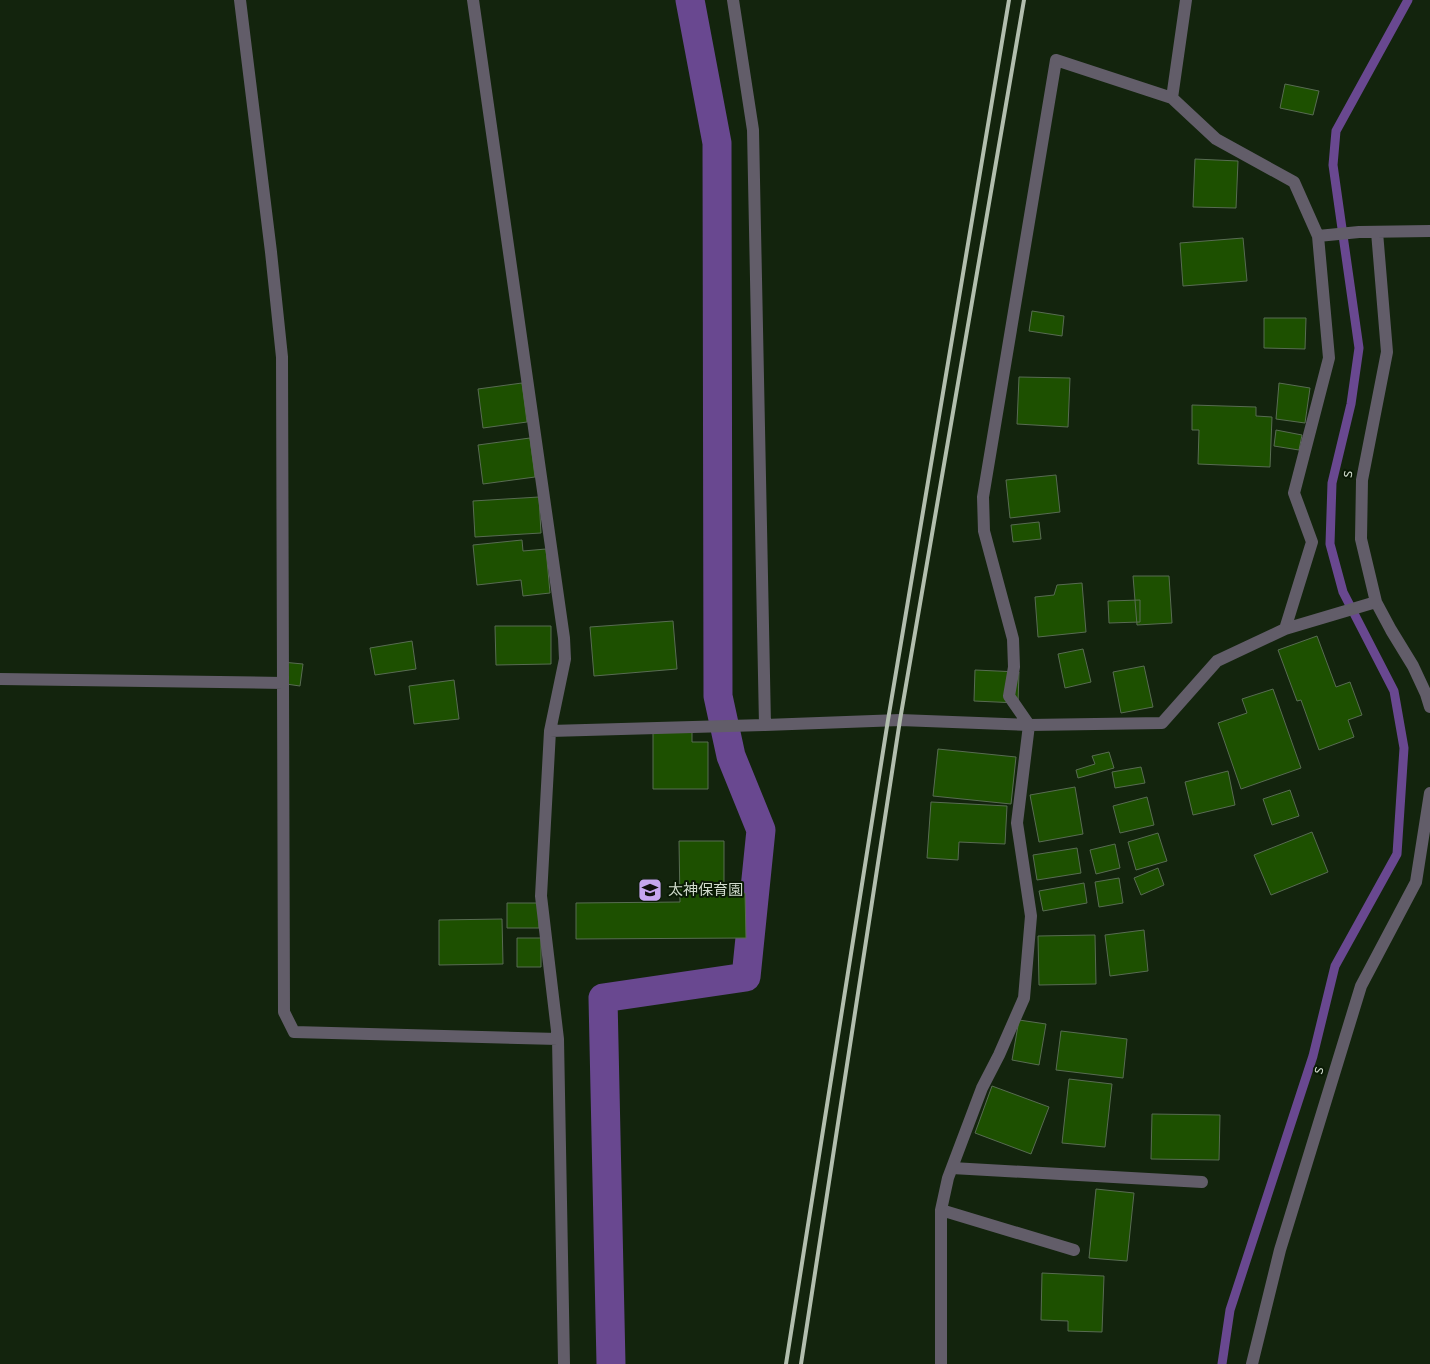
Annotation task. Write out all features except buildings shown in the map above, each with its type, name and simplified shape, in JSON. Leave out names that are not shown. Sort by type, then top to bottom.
[{"type":"street","points":[[240,0],[282,357],[284,1012],[294,1032],[558,1040]]},
{"type":"street","points":[[473,0],[564,638],[565,659],[550,731],[541,896],[558,1040],[564,1364]]},
{"type":"street","points":[[733,0],[753,130],[765,725]]},
{"type":"street","points":[[1172,98],[1186,0]]},
{"type":"street","points":[[941,1364],[941,1210],[948,1178],[982,1088],[999,1056],[1024,998],[1031,916],[1017,823],[1029,725],[1009,696],[1014,667],[1012,639],[984,531],[983,497],[1056,60],[1172,98],[1216,139],[1294,182],[1325,235],[1329,358],[1294,493],[1312,542],[1285,629]]},
{"type":"street","points":[[1325,235],[1359,232],[1430,231]]},
{"type":"street","name":"s","points":[[1377,232],[1387,352],[1362,480],[1361,539],[1376,602],[1413,666],[1430,707]]},
{"type":"street","points":[[550,731],[900,720],[1029,725],[1162,723],[1217,661],[1285,629],[1376,602]]},
{"type":"street","points":[[0,680],[283,683]]},
{"type":"street","name":"s","points":[[1252,1364],[1280,1250],[1361,986],[1416,882],[1430,793]]},
{"type":"street","points":[[952,1168],[1202,1182]]},
{"type":"street","points":[[941,1210],[1074,1250]]},
{"type":"waterway","points":[[611,1364],[603,998],[746,977],[761,830],[731,756],[718,696],[717,143],[690,0]]},
{"type":"waterway","points":[[1222,1364],[1230,1310],[1313,1056],[1335,966],[1397,854],[1404,748],[1394,691],[1343,592],[1330,544],[1332,483],[1351,404],[1359,348],[1333,165],[1336,131],[1408,0]]},
{"type":"railway","points":[[786,1364],[888,720],[1009,0]]},
{"type":"railway","points":[[801,1364],[900,720],[1024,0]]},
{"type":"place","name":"太神保育園","points":[[650,890]]}]
